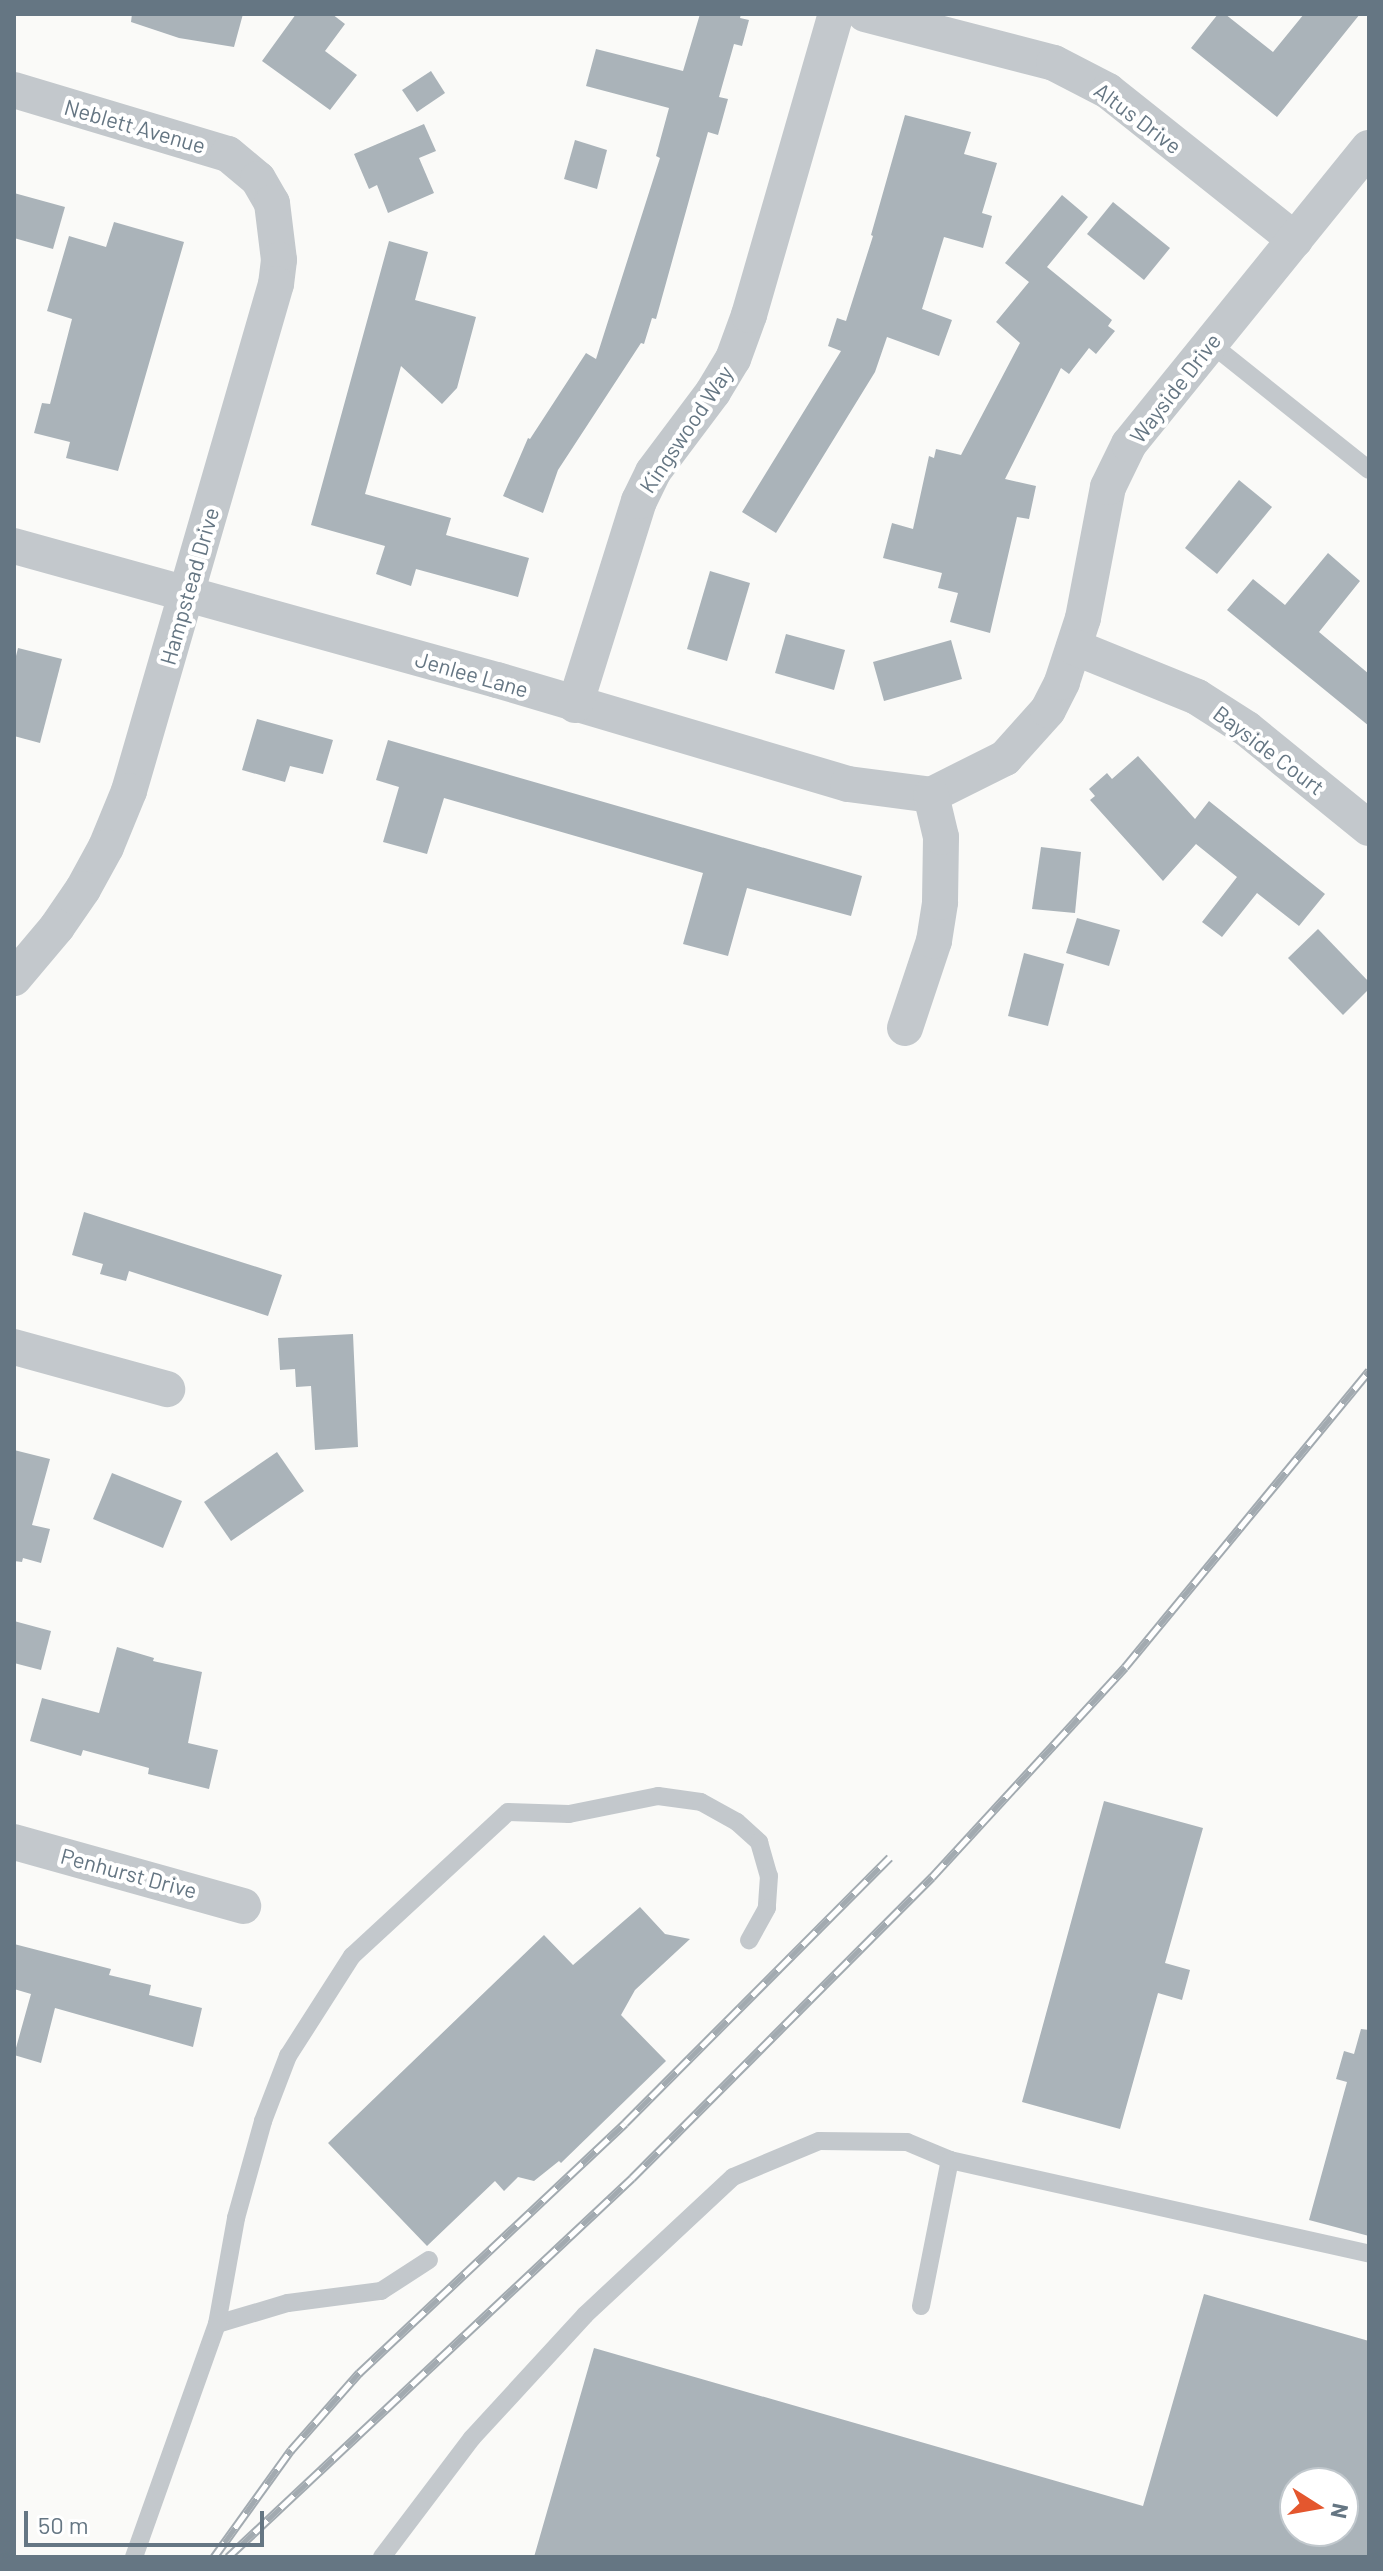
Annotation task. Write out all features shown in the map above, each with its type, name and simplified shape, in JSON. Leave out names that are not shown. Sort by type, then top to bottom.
[{"type":"street","name":"Kingswood Way","points":[[575,705],[639,501],[653,472],[713,392],[733,359],[749,315],[836,14]]},
{"type":"street","name":"Altus Drive","points":[[865,14],[1054,63],[1108,91],[1295,240]]},
{"type":"street","name":"Neblett Avenue","points":[[14,90],[208,146],[228,154],[251,171]]},
{"type":"street","name":"Wayside Drive","points":[[931,795],[996,764],[1029,736],[1048,710],[1074,647],[1098,547],[1108,487],[1129,444],[1369,148]]},
{"type":"street","name":"Hampstead Drive","points":[[14,978],[66,915],[106,847],[129,791],[276,284],[279,235],[272,203],[251,171]]},
{"type":"street","name":"Jenlee Lane","points":[[14,546],[848,784],[931,795]]},
{"type":"street","name":"Bayside Court","points":[[1074,647],[1197,697],[1247,729],[1369,828]]},
{"type":"street","points":[[905,1028],[927,967],[940,902],[941,837],[931,795]]},
{"type":"street","points":[[14,1347],[167,1389]]},
{"type":"street","name":"Penhurst Drive","points":[[14,1842],[243,1906]]},
{"type":"lane","points":[[1210,343],[1369,470]]},
{"type":"lane","points":[[134,2557],[217,2324],[236,2218],[263,2121],[288,2056],[352,1956],[508,1812],[569,1814],[658,1796],[701,1802],[737,1822],[759,1842],[769,1876],[767,1908],[749,1940]]},
{"type":"lane","points":[[382,2557],[472,2438],[585,2315],[733,2177],[819,2141],[907,2142],[950,2160],[1369,2254]]},
{"type":"lane","points":[[921,2306],[950,2160]]},
{"type":"lane","points":[[217,2324],[288,2303],[381,2291],[429,2260]]},
{"type":"building","points":[[132,14],[243,14],[234,47],[179,38],[131,22]]},
{"type":"building","points":[[296,14],[332,14],[345,24],[325,51],[357,75],[330,110],[262,61]]},
{"type":"building","points":[[700,14],[741,14],[740,18],[749,20],[742,46],[734,44],[719,97],[728,99],[718,135],[708,132],[656,319],[652,318],[644,344],[641,343],[558,470],[543,513],[503,496],[528,438],[586,353],[596,359],[660,158],[656,156],[669,108],[586,86],[596,49],[683,71]]},
{"type":"building","points":[[1218,14],[1225,14],[1273,52],[1304,14],[1360,14],[1277,117],[1191,48]]},
{"type":"building","points":[[431,71],[445,93],[417,112],[402,90]]},
{"type":"building","points":[[905,115],[971,132],[964,154],[997,163],[982,213],[992,216],[983,248],[944,237],[922,309],[952,320],[939,356],[887,337],[875,372],[776,533],[742,512],[841,351],[828,346],[837,318],[846,321],[873,236]]},
{"type":"building","points":[[424,124],[436,151],[419,158],[434,193],[388,213],[377,185],[369,189],[354,154]]},
{"type":"building","points":[[575,140],[607,150],[597,189],[564,179]]},
{"type":"building","points":[[14,193],[65,207],[53,249],[14,238]]},
{"type":"building","points":[[1062,195],[1088,217],[1047,267],[1112,320],[1108,326],[1115,331],[1096,354],[1089,348],[1069,374],[1061,368],[1005,479],[1036,486],[1029,519],[1017,517],[990,633],[950,622],[958,593],[938,588],[942,573],[883,558],[892,523],[913,529],[929,456],[934,458],[936,449],[961,455],[1020,343],[996,322],[1029,282],[1005,263]]},
{"type":"building","points":[[1113,202],[1170,248],[1144,280],[1087,234]]},
{"type":"building","points":[[114,222],[184,242],[118,471],[66,458],[70,442],[34,433],[42,403],[50,404],[72,319],[47,311],[69,236],[106,247]]},
{"type":"building","points":[[389,241],[428,252],[415,300],[476,317],[457,388],[442,404],[401,366],[365,494],[451,518],[446,535],[529,558],[518,597],[416,569],[411,586],[376,574],[385,546],[311,525]]},
{"type":"building","points":[[1239,480],[1272,507],[1217,574],[1185,548]]},
{"type":"building","points":[[1328,553],[1360,581],[1319,632],[1369,674],[1369,726],[1227,610],[1253,579],[1285,605]]},
{"type":"building","points":[[710,571],[750,583],[727,661],[687,649]]},
{"type":"building","points":[[786,634],[845,650],[834,690],[775,673]]},
{"type":"building","points":[[951,640],[962,679],[884,701],[873,662]]},
{"type":"building","points":[[18,648],[62,659],[40,743],[14,736],[14,664]]},
{"type":"building","points":[[257,719],[333,740],[323,774],[290,766],[285,782],[242,770]]},
{"type":"building","points":[[388,740],[862,876],[851,916],[747,888],[728,956],[683,944],[703,873],[444,798],[427,854],[383,842],[399,787],[376,780]]},
{"type":"building","points":[[1138,756],[1195,819],[1209,801],[1325,894],[1299,926],[1257,893],[1222,937],[1202,922],[1237,877],[1196,844],[1163,881],[1090,800],[1095,796],[1089,789],[1107,773],[1112,779]]},
{"type":"building","points":[[1041,847],[1081,852],[1075,913],[1032,909]]},
{"type":"building","points":[[1077,918],[1120,930],[1109,966],[1066,953]]},
{"type":"building","points":[[1318,929],[1369,982],[1369,989],[1343,1015],[1288,958]]},
{"type":"building","points":[[1024,953],[1064,964],[1048,1026],[1008,1016]]},
{"type":"building","points":[[84,1212],[282,1275],[268,1316],[129,1271],[126,1281],[100,1274],[103,1264],[72,1255]]},
{"type":"building","points":[[353,1334],[358,1447],[315,1450],[311,1386],[296,1387],[295,1369],[280,1370],[278,1338]]},
{"type":"building","points":[[14,1450],[50,1459],[32,1525],[50,1529],[41,1563],[23,1558],[22,1562],[14,1561]]},
{"type":"building","points":[[277,1452],[304,1491],[231,1541],[204,1502]]},
{"type":"building","points":[[112,1473],[182,1501],[163,1548],[93,1519]]},
{"type":"building","points":[[14,1621],[51,1631],[41,1670],[14,1663]]},
{"type":"building","points":[[117,1647],[154,1658],[153,1661],[202,1672],[188,1743],[218,1750],[209,1789],[148,1774],[149,1768],[83,1750],[81,1756],[30,1741],[42,1698],[99,1713]]},
{"type":"building","points":[[1104,1801],[1203,1828],[1165,1963],[1190,1970],[1182,2000],[1158,1993],[1120,2129],[1022,2102]]},
{"type":"building","points":[[640,1907],[665,1934],[690,1939],[635,1990],[621,2015],[666,2061],[561,2163],[559,2161],[534,2181],[518,2177],[504,2191],[495,2181],[427,2246],[328,2143],[544,1935],[573,1965]]},
{"type":"building","points":[[14,1944],[111,1969],[109,1975],[151,1985],[149,1995],[202,2008],[193,2047],[55,2008],[41,2063],[14,2055],[31,1994],[14,1989]]},
{"type":"building","points":[[1361,2029],[1369,2030],[1369,2236],[1309,2220],[1347,2082],[1336,2079],[1344,2051],[1354,2054]]},
{"type":"building","points":[[1204,2294],[1369,2341],[1369,2557],[534,2557],[594,2348],[1143,2506]]},
{"type":"railway","points":[[228,2557],[632,2178],[932,1877],[1125,1667],[1369,1371]]},
{"type":"railway","points":[[214,2557],[291,2450],[359,2373],[625,2123],[890,1857]]}]
